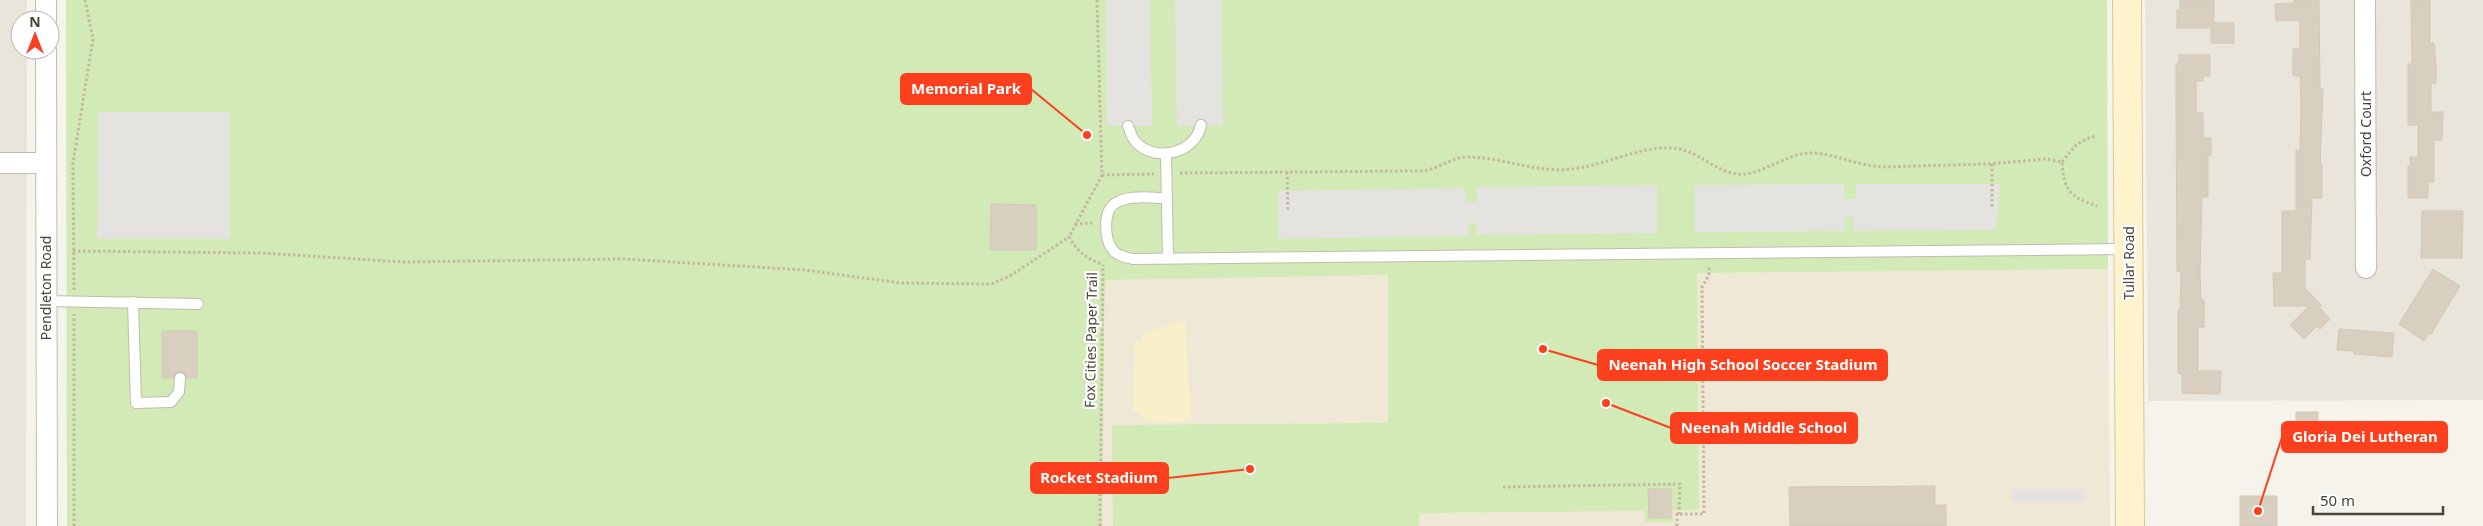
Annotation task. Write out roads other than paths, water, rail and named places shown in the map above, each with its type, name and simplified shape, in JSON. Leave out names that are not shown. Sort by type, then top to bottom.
[{"type":"main road","name":"Tullar Road","points":[[2127,0],[2130,526]]},
{"type":"street","name":"Oxford Court","points":[[2365,0],[2366,268]]},
{"type":"street","name":"Pendleton Road","points":[[46,60],[48,526]]},
{"type":"street","points":[[0,163],[46,163]]},
{"type":"lane","points":[[1128,126],[1132,138],[1140,146],[1166,154],[1183,150],[1191,144],[1197,138],[1201,125]]},
{"type":"lane","points":[[1166,154],[1168,258]]},
{"type":"lane","points":[[1166,198],[1121,201],[1112,206],[1106,221],[1112,250],[1120,257],[1132,259],[2129,249]]},
{"type":"lane","points":[[46,301],[198,304]]},
{"type":"lane","points":[[133,302],[136,403],[171,402],[179,392],[180,378]]},
{"type":"place","name":"Memorial Park","points":[[1087,135]]},
{"type":"place","name":"Neenah High School Soccer Stadium","points":[[1543,349]]},
{"type":"place","name":"Neenah Middle School","points":[[1606,403]]},
{"type":"place","name":"Rocket Stadium","points":[[1250,469]]},
{"type":"place","name":"Gloria Dei Lutheran","points":[[2258,511]]}]
